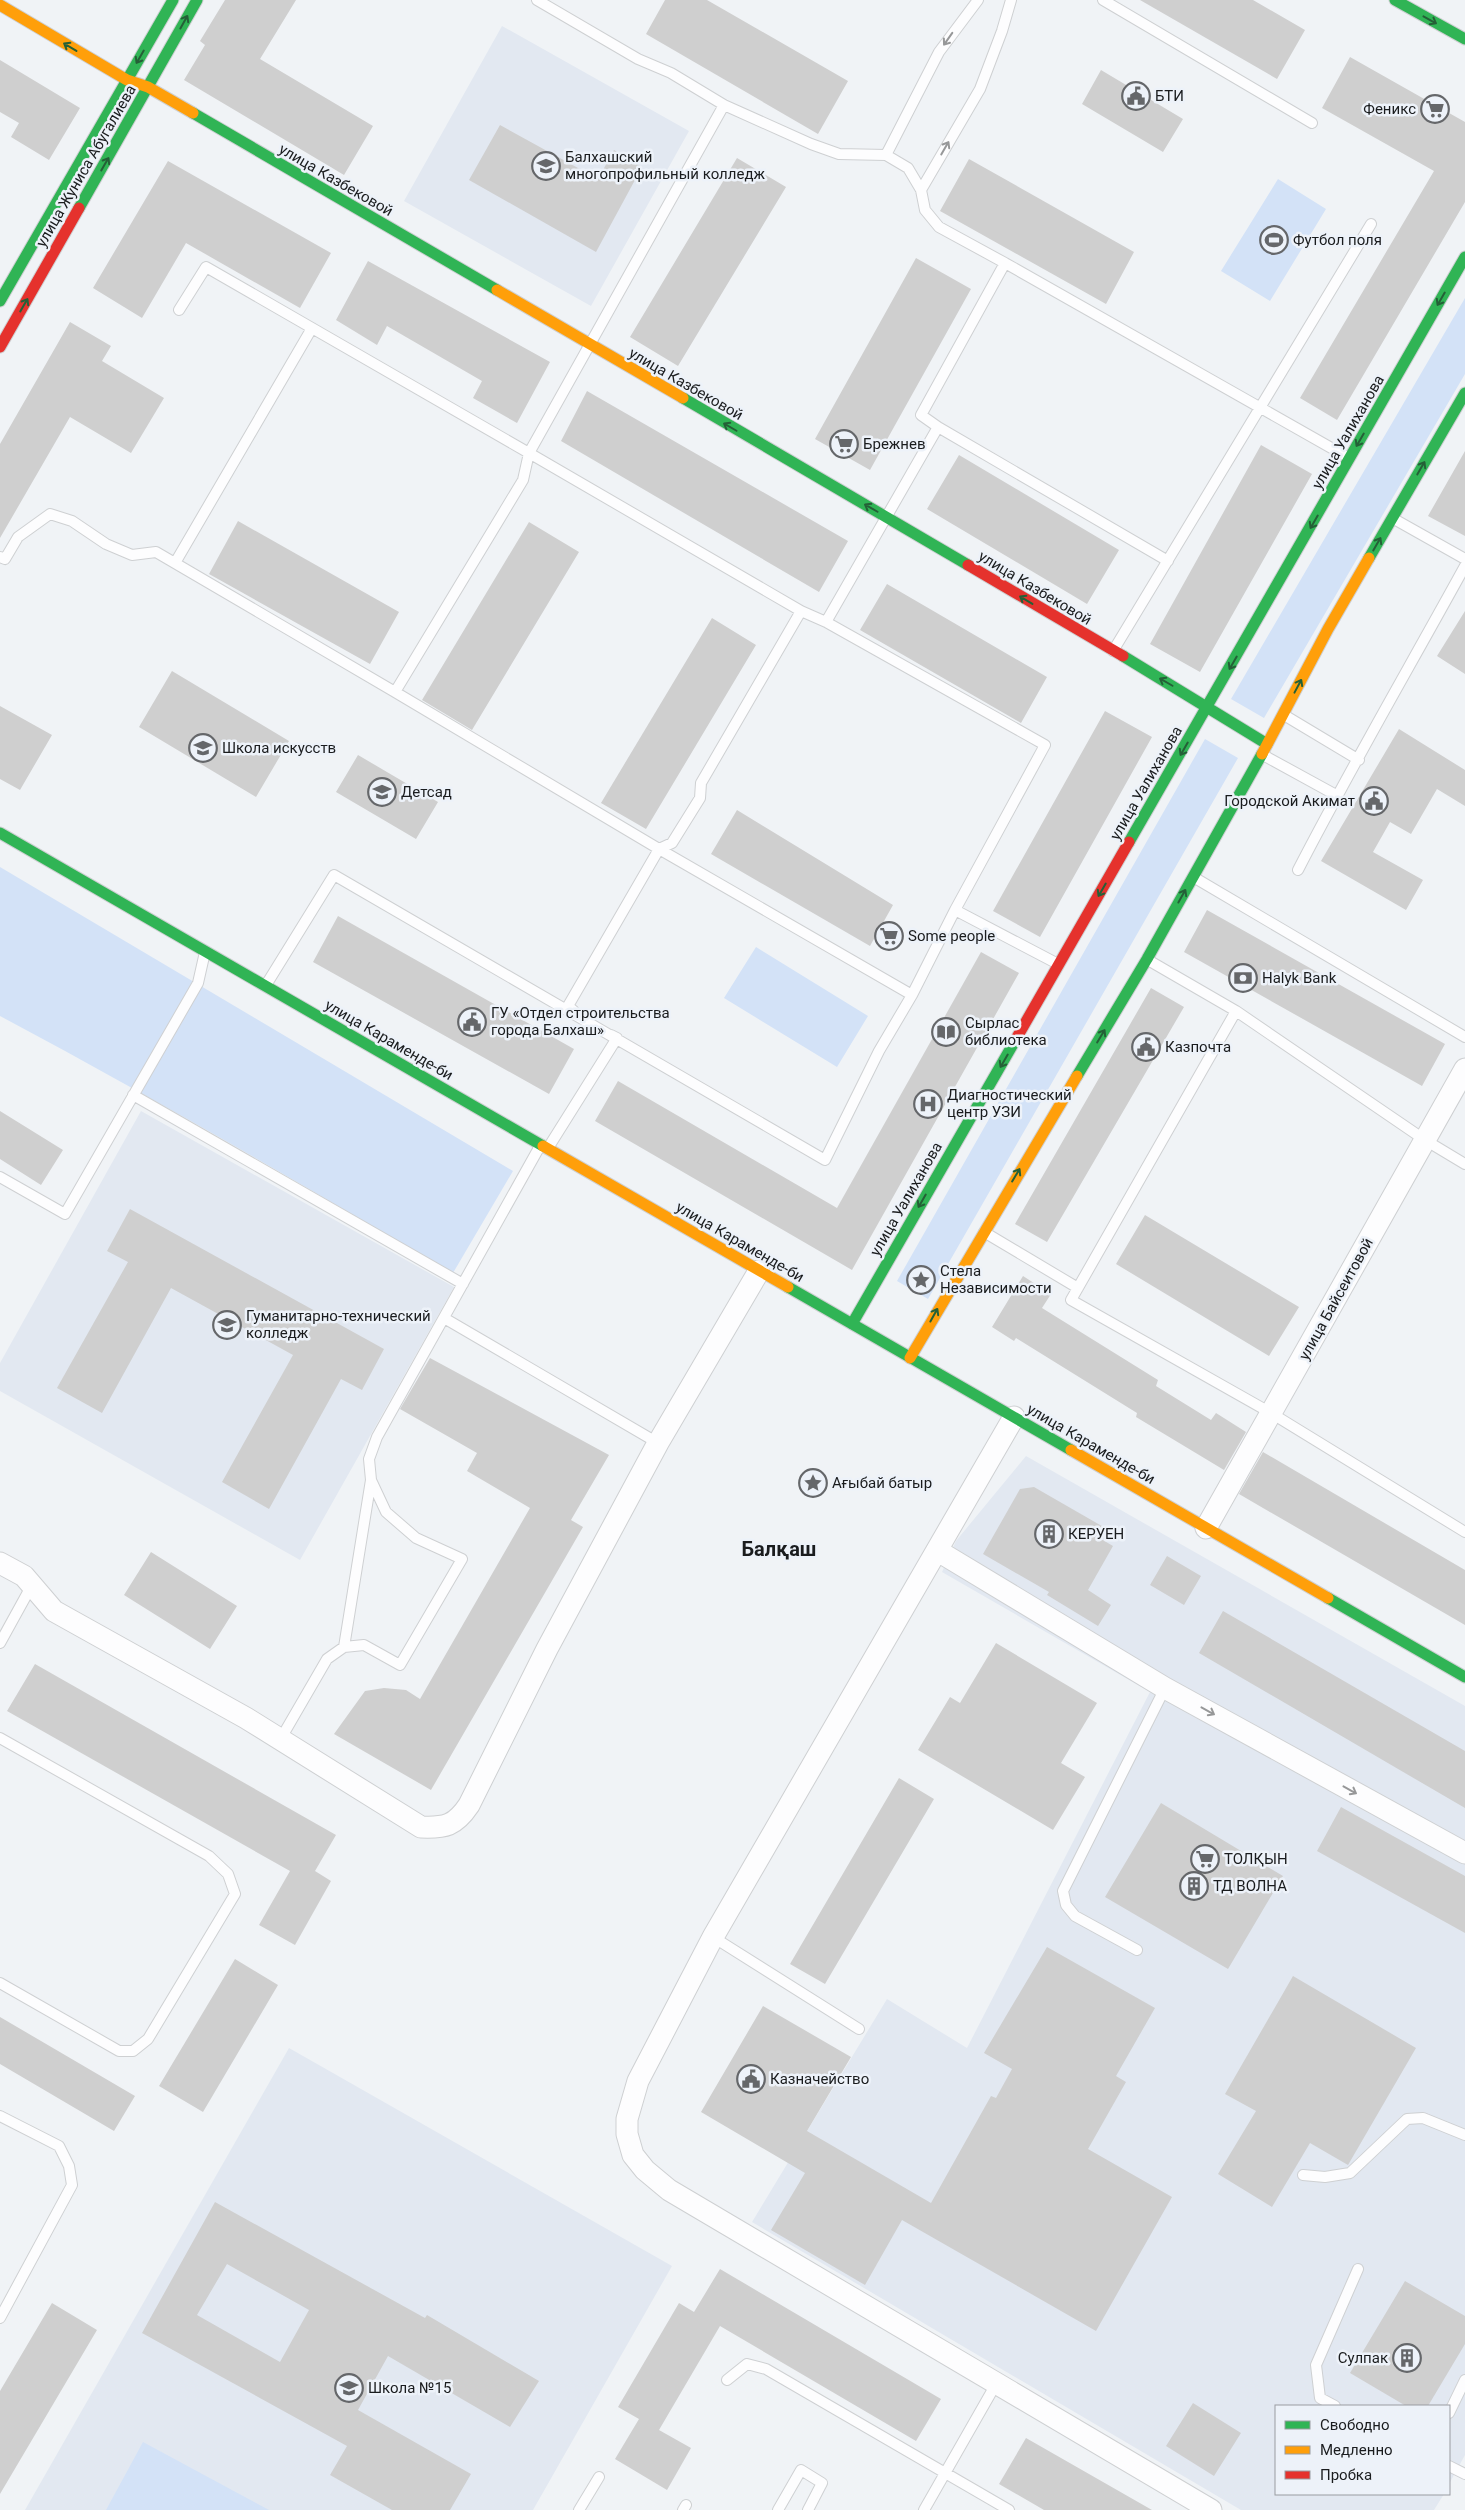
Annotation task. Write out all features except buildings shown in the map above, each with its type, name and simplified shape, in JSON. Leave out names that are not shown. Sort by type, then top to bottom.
[{"type":"street","name":"улица Жуниса Абугалиева","points":[[0,301],[173,0]]},
{"type":"street","name":"улица Жуниса Абугалиева","points":[[0,347],[197,0]]},
{"type":"street","points":[[1395,0],[1465,39]]},
{"type":"street","points":[[0,5],[127,80]]},
{"type":"street","name":"улица Казбековой","points":[[127,80],[148,87],[886,517],[1208,707],[1264,750]]},
{"type":"street","name":"улица Уалиханова","points":[[852,1324],[1465,257]]},
{"type":"street","points":[[910,1358],[982,1231],[1147,959],[1284,714],[1328,629],[1465,393]]},
{"type":"street","name":"улица Караменде-би","points":[[0,832],[1465,1678]]},
{"type":"street","name":"улица Байсеитовой","points":[[1206,1528],[1465,1069]]},
{"type":"street","points":[[0,1562],[24,1576],[54,1610],[280,1740],[421,1827],[442,1828],[460,1819],[469,1805],[552,1640],[658,1443],[760,1271]]},
{"type":"street","points":[[1014,1417],[713,1937],[638,2081],[627,2118],[627,2134],[633,2154],[645,2170],[669,2190],[1211,2510]]},
{"type":"street","points":[[938,1551],[1165,1688],[1465,1853]]},
{"type":"lane","points":[[537,0],[638,59],[670,73],[724,105],[839,154],[886,155],[908,168],[921,190],[925,210],[939,227],[1350,458]]},
{"type":"lane","points":[[886,155],[938,52],[978,0]]},
{"type":"lane","points":[[921,190],[980,89],[1002,31],[1011,0]]},
{"type":"lane","points":[[1103,0],[1312,123]]},
{"type":"lane","points":[[395,692],[523,480],[528,453],[590,346],[724,105]]},
{"type":"lane","points":[[1113,652],[1371,224]]},
{"type":"lane","points":[[1005,264],[921,415],[938,427],[1168,561]]},
{"type":"lane","points":[[180,310],[206,267],[801,610],[826,622],[1045,744],[955,910],[912,995],[879,1051],[825,1160],[334,875],[266,986]]},
{"type":"lane","points":[[175,563],[312,328]]},
{"type":"lane","points":[[826,622],[938,427]]},
{"type":"lane","points":[[0,557],[5,559],[18,537],[50,514],[72,521],[106,544],[132,555],[156,552],[658,849],[912,995]]},
{"type":"lane","points":[[1392,518],[1465,558]]},
{"type":"lane","points":[[1298,870],[1336,795],[1358,760],[1465,566]]},
{"type":"lane","points":[[617,1038],[568,1006],[658,849],[672,843],[700,798],[701,783],[801,610]]},
{"type":"lane","points":[[1284,714],[1358,760]]},
{"type":"lane","points":[[1264,750],[1336,795]]},
{"type":"lane","points":[[1193,877],[1465,1037]]},
{"type":"lane","points":[[955,910],[1059,964]]},
{"type":"lane","points":[[0,1177],[65,1214],[198,983],[205,951]]},
{"type":"lane","points":[[1147,959],[1236,1010],[1425,1140],[1465,1164]]},
{"type":"lane","points":[[1236,1010],[1071,1300],[1271,1413],[1465,1532]]},
{"type":"lane","points":[[344,1647],[371,1480],[369,1459],[377,1437],[463,1284],[544,1147],[617,1038]]},
{"type":"lane","points":[[133,1095],[463,1284]]},
{"type":"lane","points":[[982,1231],[1078,1288]]},
{"type":"lane","points":[[444,1318],[658,1443]]},
{"type":"lane","points":[[280,1740],[327,1659],[344,1647],[364,1646],[400,1666],[462,1559],[416,1538],[386,1512],[371,1480]]},
{"type":"lane","points":[[0,1643],[32,1585]]},
{"type":"lane","points":[[1137,1950],[1070,1911],[1063,1899],[1063,1891],[1165,1688]]},
{"type":"lane","points":[[0,1738],[209,1856],[228,1874],[236,1894],[148,2039],[133,2051],[118,2051],[0,1983]]},
{"type":"lane","points":[[713,1937],[859,2029]]},
{"type":"lane","points":[[0,2116],[59,2146],[69,2166],[72,2185],[0,2318]]},
{"type":"lane","points":[[1303,2175],[1326,2177],[1350,2173],[1406,2119],[1424,2118],[1465,2135]]},
{"type":"lane","points":[[1333,2405],[1320,2398],[1316,2365],[1358,2269]]},
{"type":"lane","points":[[727,2380],[746,2364],[766,2369],[1009,2510]]},
{"type":"lane","points":[[1450,2410],[1465,2380]]},
{"type":"lane","points":[[924,2510],[996,2384]]},
{"type":"lane","points":[[1450,2466],[1465,2474]]},
{"type":"lane","points":[[778,2510],[801,2470],[822,2483],[808,2510]]},
{"type":"lane","points":[[580,2510],[599,2477]]},
{"type":"shaded area","name":"Балхашский многопрофильный колледж","points":[[502,26],[689,131],[591,306],[404,201]]},
{"type":"shaded area","name":"Футбол поля","points":[[1278,179],[1326,209],[1270,301],[1221,271]]},
{"type":"shaded area","points":[[1465,298],[1465,374],[1264,718],[1231,699]]},
{"type":"shaded area","points":[[1205,739],[1238,758],[928,1299],[897,1281]]},
{"type":"shaded area","points":[[0,867],[513,1171],[453,1273],[171,1110],[0,1016]]},
{"type":"shaded area","points":[[756,947],[868,1016],[837,1067],[724,998]]},
{"type":"shaded area","name":"Гуманитарно-технический колледж","points":[[141,1111],[454,1287],[300,1560],[0,1391],[0,1363]]},
{"type":"shaded area","points":[[1026,1456],[1465,1706],[1465,2455],[1450,2482],[1450,2405],[1275,2405],[1275,2495],[1443,2495],[1434,2510],[1241,2510],[752,2222],[887,1999],[967,2048],[1150,1692],[942,1572],[956,1541]]},
{"type":"shaded area","name":"Школа №15","points":[[289,2048],[672,2266],[533,2510],[25,2510]]},
{"type":"shaded area","points":[[143,2442],[269,2510],[106,2510]]},
{"type":"traffic: fast","points":[[0,301],[173,0]]},
{"type":"traffic: fast","points":[[79,208],[197,0]]},
{"type":"traffic: fast","points":[[1395,0],[1465,39]]},
{"type":"traffic: fast","points":[[193,113],[497,290]]},
{"type":"traffic: fast","points":[[1129,842],[1465,257]]},
{"type":"traffic: fast","points":[[1369,558],[1465,393]]},
{"type":"traffic: fast","points":[[683,398],[968,565]]},
{"type":"traffic: fast","points":[[1123,656],[1267,744]]},
{"type":"traffic: fast","points":[[1077,1076],[1147,959],[1262,754]]},
{"type":"traffic: fast","points":[[0,833],[543,1146]]},
{"type":"traffic: fast","points":[[852,1324],[1016,1039]]},
{"type":"traffic: fast","points":[[788,1287],[1071,1450]]},
{"type":"traffic: fast","points":[[1328,1598],[1465,1677]]},
{"type":"traffic: slow","points":[[0,5],[127,80],[148,87],[193,113]]},
{"type":"traffic: slow","points":[[497,290],[683,398]]},
{"type":"traffic: slow","points":[[1262,754],[1328,629],[1369,558]]},
{"type":"traffic: slow","points":[[910,1358],[1077,1076]]},
{"type":"traffic: slow","points":[[543,1146],[788,1287]]},
{"type":"traffic: slow","points":[[1071,1450],[1328,1598]]},
{"type":"traffic: jam","points":[[0,347],[79,208]]},
{"type":"traffic: jam","points":[[968,565],[1123,656]]},
{"type":"traffic: jam","points":[[1016,1039],[1129,842]]},
{"type":"place","name":"БТИ","points":[[1136,96]]},
{"type":"place","name":"Феникс","points":[[1435,109]]},
{"type":"place","name":"Балхашский многопрофильный колледж","points":[[546,166]]},
{"type":"place","name":"Футбол поля","points":[[1274,240]]},
{"type":"place","name":"Брежнев","points":[[844,444]]},
{"type":"place","name":"Школа искусств","points":[[203,748]]},
{"type":"place","name":"Детсад","points":[[382,792]]},
{"type":"place","name":"Городской Акимат","points":[[1374,801]]},
{"type":"place","name":"Some people","points":[[889,936]]},
{"type":"place","name":"Halyk Bank","points":[[1243,978]]},
{"type":"place","name":"ГУ «Отдел строительства города Балхаш»","points":[[472,1022]]},
{"type":"place","name":"Сырлас библиотека","points":[[946,1032]]},
{"type":"place","name":"Казпочта","points":[[1146,1047]]},
{"type":"place","name":"Диагностический центр УЗИ","points":[[928,1104]]},
{"type":"place","name":"Стела Независимости","points":[[921,1280]]},
{"type":"place","name":"Гуманитарно-технический колледж","points":[[227,1325]]},
{"type":"place","name":"Ағыбай батыр","points":[[813,1483]]},
{"type":"place","name":"КЕРУЕН","points":[[1049,1534]]},
{"type":"place","name":"ТОЛҚЫН","points":[[1205,1859]]},
{"type":"place","name":"ТД ВОЛНА","points":[[1194,1886]]},
{"type":"place","name":"Казначейство","points":[[751,2079]]},
{"type":"place","name":"Сулпак","points":[[1407,2358]]},
{"type":"place","name":"Школа №15","points":[[349,2388]]},
{"type":"district","name":"Балқаш","points":[[779,1549]]}]
